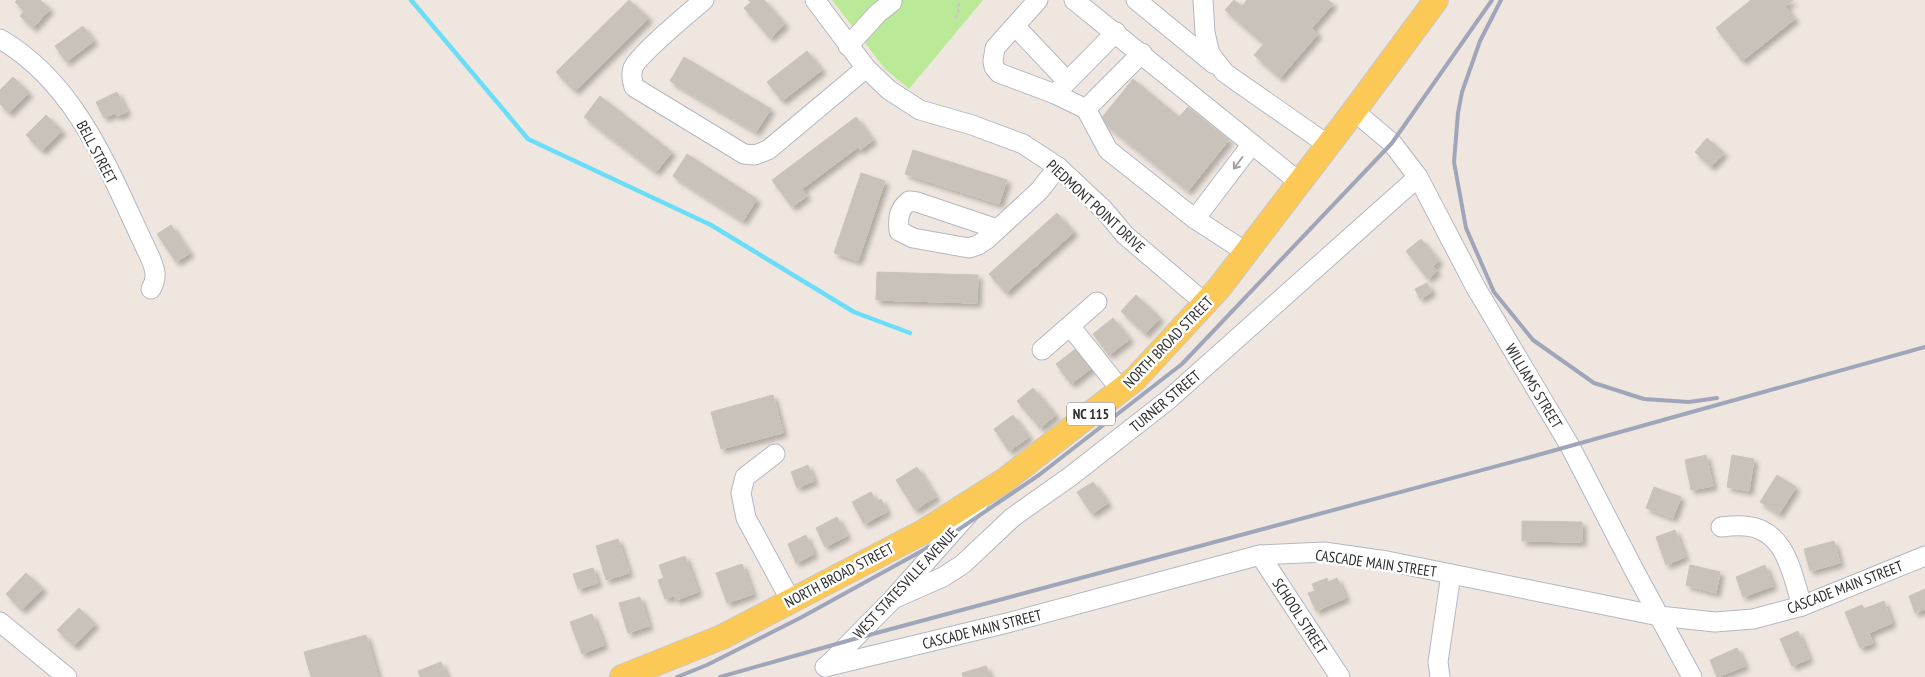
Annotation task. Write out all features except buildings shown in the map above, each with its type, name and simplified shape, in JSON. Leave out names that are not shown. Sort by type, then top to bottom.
[{"type":"main road","name":"NORTH BROAD STREET","points":[[622,677],[722,637],[923,532],[1005,480],[1135,379],[1206,304],[1328,146],[1436,0]]},
{"type":"street","points":[[704,0],[642,56],[633,68],[632,80],[634,87],[744,154],[756,155],[768,150],[866,68]]},
{"type":"street","name":"PIEDMONT POINT DRIVE","points":[[815,0],[866,68],[889,90],[920,110],[972,125],[1023,144],[1058,167],[1104,210],[1125,235],[1206,304]]},
{"type":"street","points":[[1038,0],[995,48],[994,67],[998,73],[1061,88]]},
{"type":"street","points":[[1074,0],[1116,32],[1299,182]]},
{"type":"street","points":[[1136,0],[1225,73],[1328,146]]},
{"type":"street","points":[[1203,0],[1205,33],[1210,54],[1225,73]]},
{"type":"street","points":[[848,46],[878,13],[892,2]]},
{"type":"street","points":[[1015,26],[1061,88],[1086,109],[1108,150],[1195,219],[1246,252]]},
{"type":"street","points":[[1061,88],[1116,32]]},
{"type":"street","name":"BELL STREET","points":[[0,40],[12,46],[43,72],[68,101],[89,133],[153,265],[156,273],[155,283],[151,289]]},
{"type":"street","points":[[1086,109],[1142,54]]},
{"type":"street","name":"WILLIAMS STREET","points":[[1354,111],[1392,143],[1418,177],[1476,288],[1570,446],[1692,677]]},
{"type":"street","points":[[1195,219],[1252,144]]},
{"type":"street","points":[[997,230],[1039,191],[1058,167]]},
{"type":"street","name":"TURNER STREET","points":[[894,599],[944,577],[963,564],[1013,517],[1071,476],[1168,400],[1418,177]]},
{"type":"street","points":[[1042,350],[1097,302]]},
{"type":"street","points":[[1070,326],[1121,390]]},
{"type":"street","points":[[776,454],[745,477],[741,493],[746,518],[791,601]]},
{"type":"street","name":"WEST STATESVILLE AVENUE","points":[[821,672],[894,599],[992,488]]},
{"type":"street","points":[[1721,526],[1746,526],[1763,531],[1777,540],[1787,559],[1802,606]]},
{"type":"street","name":"CASCADE MAIN STREET","points":[[821,672],[1260,555],[1324,552],[1386,561],[1659,616],[1714,622],[1753,619],[1802,606],[1925,556]]},
{"type":"street","name":"SCHOOL STREET","points":[[1260,555],[1340,677]]},
{"type":"street","points":[[1440,677],[1438,662],[1451,574]]},
{"type":"street","points":[[0,622],[68,677]]},
{"type":"path","points":[[955,19],[958,13],[959,0]]},
{"type":"green space","points":[[832,0],[983,0],[909,89],[885,69]]},
{"type":"waterway","points":[[411,0],[528,139],[711,225],[854,312],[910,333]]},
{"type":"railway","points":[[677,677],[707,665],[802,617],[949,536],[1039,475],[1182,364],[1392,143],[1492,0]]},
{"type":"railway","points":[[1501,0],[1480,41],[1462,92],[1458,113],[1454,162],[1466,228],[1494,292],[1533,340],[1594,383],[1644,399],[1689,402],[1717,398]]},
{"type":"railway","points":[[720,677],[854,639],[1527,458],[1925,347]]}]
